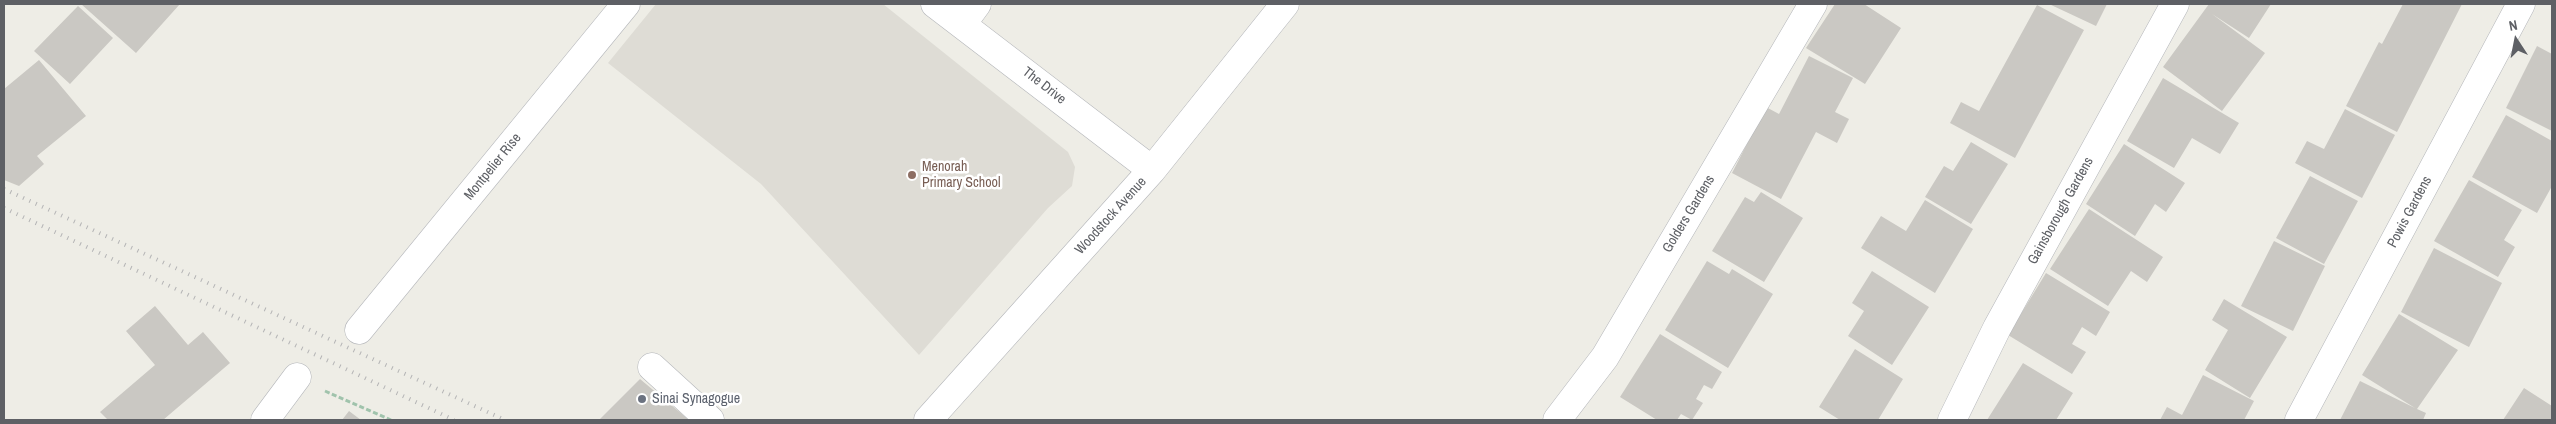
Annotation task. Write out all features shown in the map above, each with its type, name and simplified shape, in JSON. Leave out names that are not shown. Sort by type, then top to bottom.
[{"type":"street","name":"Montpelier Rise","points":[[359,330],[626,4]]},
{"type":"street","name":"The Drive","points":[[935,4],[970,13],[1152,170]]},
{"type":"street","name":"Woodstock Avenue","points":[[928,420],[1152,170],[1285,4]]},
{"type":"street","name":"Golders Gardens","points":[[1557,420],[1605,357],[1813,4]]},
{"type":"street","name":"Gainsborough Gardens","points":[[1952,420],[1997,328],[2175,4]]},
{"type":"street","name":"Powis Gardens","points":[[2299,420],[2521,4]]},
{"type":"street","points":[[652,367],[710,420]]},
{"type":"street","points":[[265,420],[297,377]]},
{"type":"path","points":[[340,398],[391,420]]},
{"type":"shaded area","name":"Menorah Primary School","points":[[656,4],[883,4],[1068,152],[1075,167],[1072,186],[1048,208],[919,355],[761,184],[608,63]]},
{"type":"building","points":[[81,4],[180,4],[136,53]]},
{"type":"building","points":[[1835,4],[1864,4],[1901,28],[1865,84],[1806,48]]},
{"type":"building","points":[[2049,4],[2107,4],[2096,26]]},
{"type":"building","points":[[2209,4],[2271,4],[2249,38],[2212,14],[2265,53],[2222,111],[2163,67]]},
{"type":"building","points":[[2403,4],[2462,4],[2397,132],[2346,106],[2379,42],[2382,44]]},
{"type":"building","points":[[2037,5],[2084,30],[2015,158],[1950,123],[1961,102],[1979,111]]},
{"type":"building","points":[[78,6],[113,38],[70,84],[34,51]]},
{"type":"building","points":[[2537,46],[2552,54],[2552,131],[2506,108]]},
{"type":"building","points":[[1809,56],[1853,78],[1835,112],[1849,119],[1837,143],[1816,132],[1781,199],[1732,173],[1766,107],[1779,114]]},
{"type":"building","points":[[39,60],[86,116],[37,156],[44,164],[19,186],[4,180],[4,89]]},
{"type":"building","points":[[2163,78],[2239,123],[2220,154],[2192,138],[2174,168],[2127,141]]},
{"type":"building","points":[[2345,109],[2395,135],[2362,198],[2295,163],[2307,141],[2324,149]]},
{"type":"building","points":[[2506,115],[2552,141],[2552,186],[2537,213],[2472,177]]},
{"type":"building","points":[[1971,142],[2008,164],[1971,224],[1925,197],[1944,166],[1953,171]]},
{"type":"building","points":[[2124,144],[2185,183],[2166,212],[2155,204],[2135,236],[2086,204]]},
{"type":"building","points":[[2310,176],[2358,201],[2324,264],[2276,238]]},
{"type":"building","points":[[2469,180],[2522,210],[2504,240],[2515,247],[2498,277],[2434,241]]},
{"type":"building","points":[[1761,192],[1803,218],[1764,282],[1712,251],[1745,197],[1754,202]]},
{"type":"building","points":[[1925,200],[1973,229],[1935,293],[1861,248],[1881,216],[1906,231]]},
{"type":"building","points":[[2089,209],[2163,257],[2147,282],[2131,271],[2108,306],[2050,269]]},
{"type":"building","points":[[2274,241],[2325,266],[2293,331],[2241,306]]},
{"type":"building","points":[[2434,248],[2502,283],[2469,347],[2401,312]]},
{"type":"building","points":[[1707,261],[1729,274],[1732,269],[1773,294],[1728,368],[1665,330]]},
{"type":"building","points":[[1872,271],[1929,307],[1892,365],[1848,336],[1864,311],[1852,303]]},
{"type":"building","points":[[2046,273],[2110,312],[2096,336],[2082,327],[2072,344],[2086,352],[2072,374],[2008,335]]},
{"type":"building","points":[[2224,299],[2287,337],[2250,398],[2205,370],[2228,330],[2212,320]]},
{"type":"building","points":[[155,306],[188,345],[203,332],[230,363],[163,420],[108,420],[100,412],[155,365],[126,331]]},
{"type":"building","points":[[2399,314],[2458,350],[2417,409],[2426,413],[2423,420],[2340,420],[2360,381],[2415,408],[2362,375]]},
{"type":"building","points":[[1660,334],[1722,372],[1712,389],[1704,385],[1696,399],[1703,403],[1692,420],[1681,414],[1677,420],[1657,420],[1620,397]]},
{"type":"building","points":[[1855,349],[1903,379],[1878,420],[1840,420],[1819,407]]},
{"type":"building","points":[[2023,363],[2073,393],[2056,420],[1987,420]]},
{"type":"building","points":[[2203,375],[2254,401],[2244,420],[2160,420],[2167,407],[2182,415]]},
{"type":"building","name":"Sinai Synagogue","points":[[640,379],[689,420],[599,420]]},
{"type":"building","points":[[2524,388],[2552,406],[2552,420],[2503,420]]},
{"type":"building","points":[[349,411],[361,420],[342,420]]},
{"type":"railway","points":[[4,189],[505,420]]},
{"type":"railway","points":[[4,208],[454,420]]},
{"type":"place","name":"Menorah Primary School","points":[[912,175]]},
{"type":"place","name":"Sinai Synagogue","points":[[642,399]]}]
